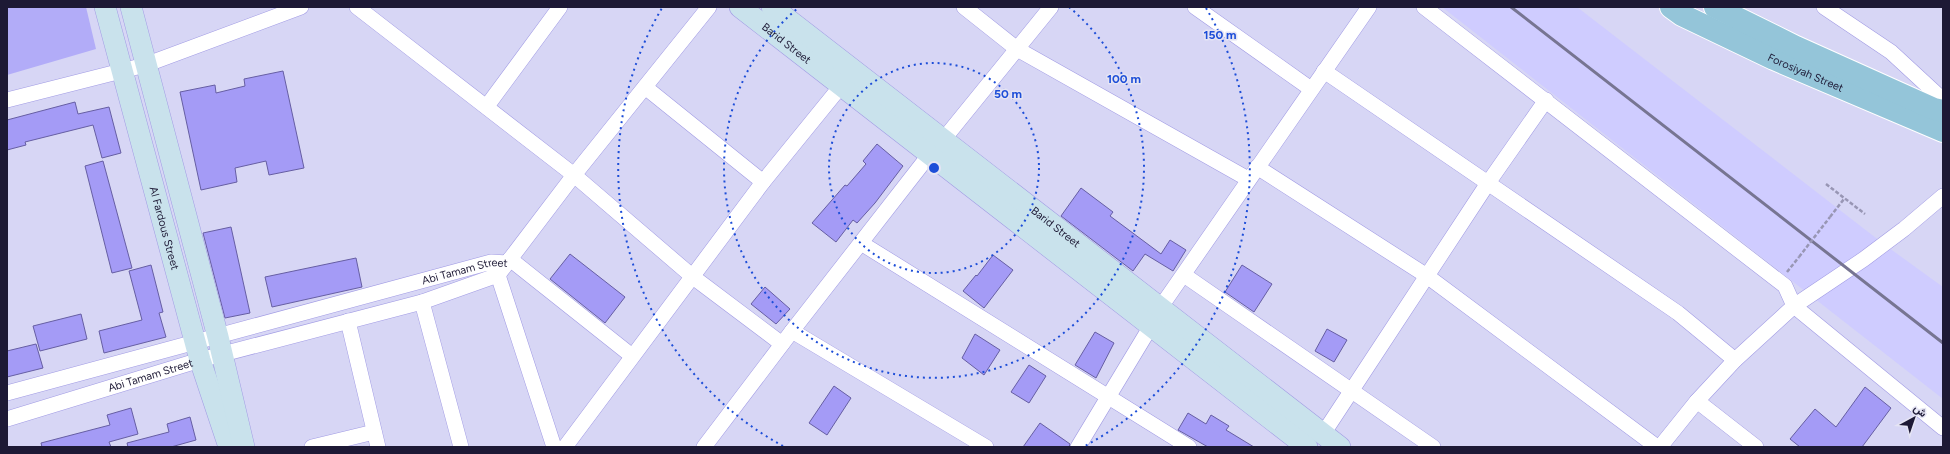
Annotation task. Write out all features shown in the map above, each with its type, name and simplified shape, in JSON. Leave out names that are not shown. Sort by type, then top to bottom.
[{"type":"main road","name":"Al Fardous Street","points":[[105,7],[198,352],[228,447]]},
{"type":"main road","points":[[131,7],[244,447]]},
{"type":"main road","name":"Barid Street","points":[[740,7],[841,86],[936,147]]},
{"type":"main road","name":"Barid Street","points":[[772,7],[936,147],[1156,317],[1340,447]]},
{"type":"main road","name":"Forosiyah Street","points":[[1671,7],[1682,15],[1774,59],[1943,131]]},
{"type":"main road","name":"Forosiyah Street","points":[[1715,7],[1796,47],[1934,109],[1943,111]]},
{"type":"main road","name":"Barid Street","points":[[1156,317],[1307,447]]},
{"type":"street","points":[[7,100],[145,65],[301,7]]},
{"type":"street","points":[[357,7],[487,106],[574,175],[693,277],[782,344]]},
{"type":"street","points":[[501,265],[709,7]]},
{"type":"street","points":[[964,7],[1017,49],[1253,173],[1427,276],[1658,447],[1697,401],[1735,360],[1794,306],[1864,259],[1904,229],[1943,196]]},
{"type":"street","points":[[704,447],[792,331],[936,147],[1051,7]]},
{"type":"street","points":[[1195,7],[1311,89]]},
{"type":"street","points":[[1078,447],[1156,317],[1253,173],[1369,7]]},
{"type":"street","points":[[1424,7],[1785,286],[1794,306],[1943,428]]},
{"type":"street","points":[[1824,7],[1891,52],[1943,100]]},
{"type":"street","points":[[487,106],[557,8]]},
{"type":"street","points":[[1324,72],[1678,313],[1735,360]]},
{"type":"street","points":[[565,447],[763,182],[841,86]]},
{"type":"street","points":[[645,87],[763,182]]},
{"type":"street","points":[[1323,434],[1488,183],[1546,100]]},
{"type":"street","points":[[861,243],[1189,447]]},
{"type":"street","points":[[501,265],[632,356]]},
{"type":"street","points":[[501,265],[554,447]]},
{"type":"street","name":"Abi Tamam Street","points":[[219,346],[348,321],[422,302],[501,265]]},
{"type":"street","name":"Abi Tamam Street","points":[[7,419],[198,352],[501,265]]},
{"type":"street","points":[[1184,276],[1433,447]]},
{"type":"street","points":[[422,302],[461,447]]},
{"type":"street","points":[[348,321],[378,447]]},
{"type":"street","points":[[792,331],[986,447]]},
{"type":"street","name":"Abi Tamam Street","points":[[7,393],[198,352]]},
{"type":"street","points":[[1697,401],[1756,447]]},
{"type":"street","points":[[312,447],[374,432]]},
{"type":"path","points":[[1826,184],[1865,214]]},
{"type":"path","points":[[1784,275],[1844,199]]},
{"type":"shaded area","points":[[7,7],[86,7],[96,49],[7,75]]},
{"type":"shaded area","points":[[1442,7],[1577,7],[1885,245],[1943,287],[1943,399]]},
{"type":"building","points":[[283,71],[304,168],[269,175],[266,161],[235,168],[237,182],[201,190],[180,92],[215,85],[216,93],[245,86],[244,79]]},
{"type":"building","points":[[75,102],[78,114],[109,107],[121,153],[102,158],[93,125],[25,142],[26,145],[7,150],[7,120]]},
{"type":"building","points":[[877,144],[903,166],[875,203],[857,223],[853,220],[836,242],[812,223],[845,185],[847,186],[866,164],[863,161]]},
{"type":"building","points":[[103,161],[132,268],[112,273],[85,166]]},
{"type":"building","points":[[1081,188],[1113,212],[1110,216],[1161,254],[1170,240],[1186,250],[1173,271],[1145,254],[1133,271],[1061,216]]},
{"type":"building","points":[[231,227],[250,313],[225,318],[203,233]]},
{"type":"building","points":[[570,254],[625,297],[605,323],[550,279]]},
{"type":"building","points":[[993,255],[1013,270],[984,308],[963,291]]},
{"type":"building","points":[[356,258],[362,287],[272,307],[265,277]]},
{"type":"building","points":[[151,265],[163,312],[159,313],[166,337],[104,353],[99,331],[142,320],[129,271]]},
{"type":"building","points":[[1242,265],[1272,284],[1254,312],[1225,292]]},
{"type":"building","points":[[765,287],[790,309],[776,324],[751,304]]},
{"type":"building","points":[[81,314],[87,339],[40,351],[33,326]]},
{"type":"building","points":[[1327,329],[1347,340],[1334,362],[1315,351]]},
{"type":"building","points":[[1095,332],[1114,343],[1096,378],[1075,365]]},
{"type":"building","points":[[975,334],[1000,350],[984,375],[962,358]]},
{"type":"building","points":[[36,344],[43,368],[7,377],[7,351]]},
{"type":"building","points":[[1029,365],[1046,376],[1029,403],[1011,392]]},
{"type":"building","points":[[834,386],[851,398],[827,435],[809,423]]},
{"type":"building","points":[[1865,387],[1891,408],[1862,447],[1800,447],[1790,439],[1815,409],[1836,427]]},
{"type":"building","points":[[131,408],[138,434],[109,442],[111,447],[42,447],[41,443],[110,425],[107,415]]},
{"type":"building","points":[[1188,413],[1206,424],[1211,415],[1229,426],[1226,430],[1254,447],[1208,447],[1178,430]]},
{"type":"building","points":[[190,417],[196,440],[171,447],[128,447],[127,443],[169,432],[167,424]]},
{"type":"building","points":[[1040,423],[1070,444],[1069,447],[1023,447]]},
{"type":"railway","points":[[1511,7],[1943,343]]}]
